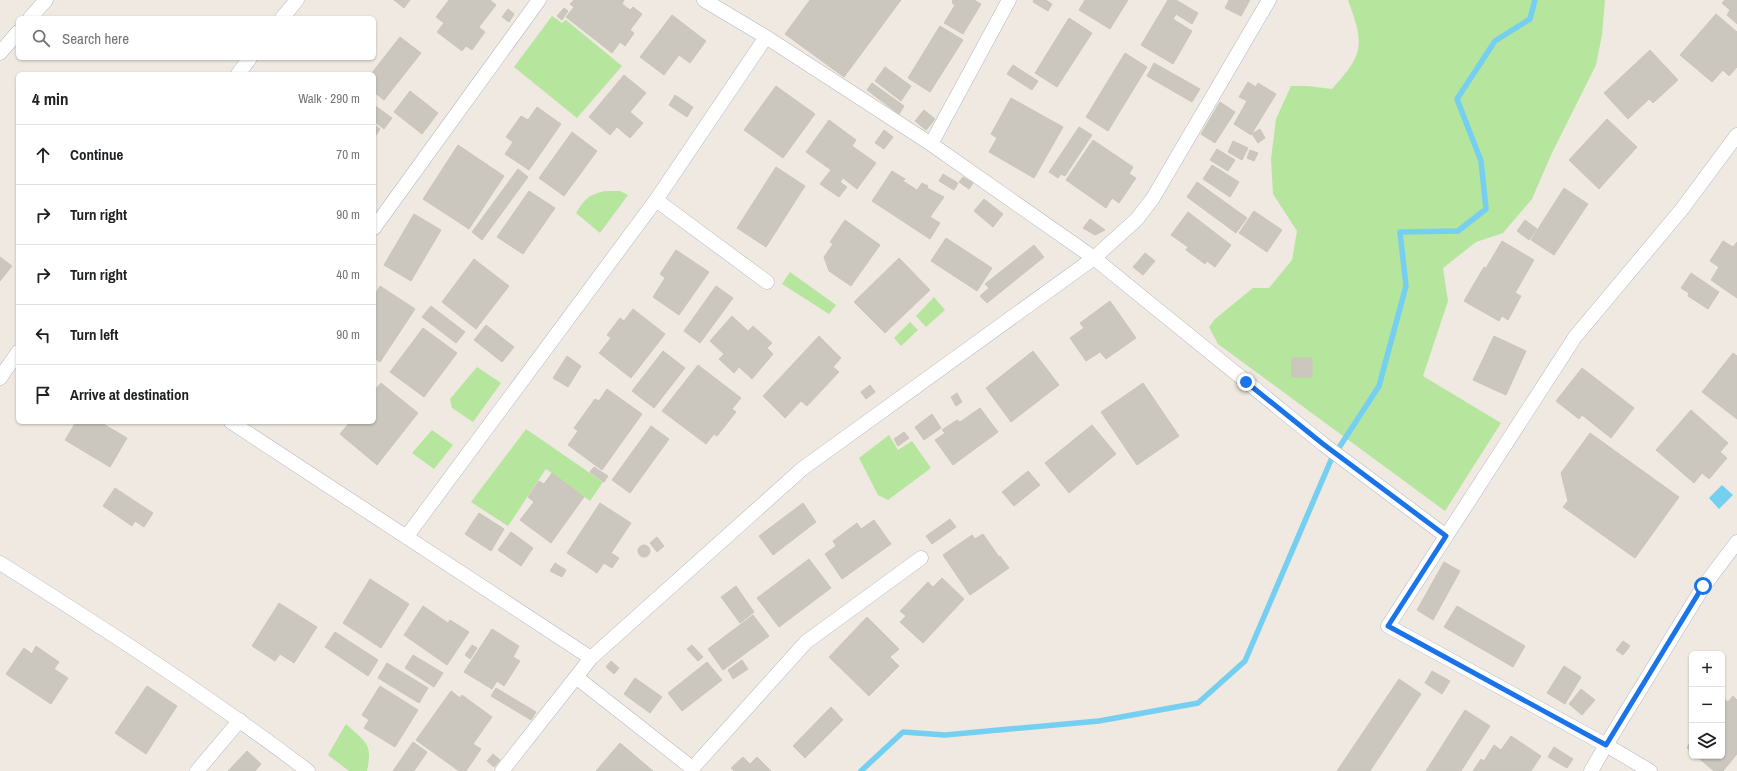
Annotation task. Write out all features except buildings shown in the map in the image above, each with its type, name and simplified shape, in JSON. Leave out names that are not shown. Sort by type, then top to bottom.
[{"type":"street","points":[[32,16],[46,0]]},
{"type":"street","points":[[284,16],[297,0]]},
{"type":"street","points":[[376,225],[539,0]]},
{"type":"street","points":[[704,0],[766,37],[931,144],[1094,258],[1323,444],[1446,536]]},
{"type":"street","points":[[931,144],[1010,0]]},
{"type":"street","points":[[502,771],[591,658],[802,470],[1094,258],[1137,219],[1153,198],[1269,0]]},
{"type":"street","points":[[0,53],[16,34]]},
{"type":"street","points":[[407,536],[656,200],[766,37]]},
{"type":"street","points":[[240,72],[248,60]]},
{"type":"street","points":[[1650,771],[1606,745],[1388,626],[1575,337],[1682,209],[1737,135]]},
{"type":"street","points":[[656,200],[767,282]]},
{"type":"street","points":[[0,378],[16,355]]},
{"type":"street","points":[[235,424],[591,658]]},
{"type":"street","points":[[1591,771],[1703,586],[1737,542]]},
{"type":"street","points":[[576,676],[691,770],[806,642],[921,558]]},
{"type":"street","points":[[0,563],[81,614],[240,720],[308,771]]},
{"type":"street","points":[[197,771],[240,720]]},
{"type":"green space","points":[[1348,0],[1605,0],[1602,35],[1596,65],[1551,155],[1532,199],[1503,233],[1476,242],[1443,268],[1448,301],[1423,376],[1501,423],[1445,511],[1218,344],[1209,327],[1215,319],[1253,288],[1269,288],[1292,260],[1297,231],[1273,194],[1271,159],[1276,119],[1291,86],[1332,89],[1351,66],[1356,57],[1359,38]]},
{"type":"green space","points":[[552,16],[562,23],[566,20],[622,66],[577,118],[514,67]]},
{"type":"green space","points":[[605,191],[620,191],[628,195],[600,233],[576,213],[588,198]]},
{"type":"green space","points":[[790,272],[836,305],[829,314],[782,284]]},
{"type":"green space","points":[[934,297],[945,310],[926,327],[916,316]]},
{"type":"green space","points":[[910,322],[918,330],[901,346],[894,338]]},
{"type":"green space","points":[[477,367],[501,383],[473,422],[452,408],[450,399]]},
{"type":"green space","points":[[526,429],[603,482],[590,501],[546,469],[508,526],[471,502]]},
{"type":"green space","points":[[432,430],[453,445],[434,469],[412,453]]},
{"type":"green space","points":[[889,435],[898,450],[912,441],[931,468],[888,500],[878,495],[859,458]]},
{"type":"green space","points":[[346,724],[366,744],[369,755],[367,771],[349,771],[328,755]]},
{"type":"water","points":[[1722,485],[1733,495],[1719,509],[1709,498]]},
{"type":"waterway","points":[[861,771],[903,732],[945,735],[1099,721],[1198,703],[1245,661],[1331,460],[1379,386],[1406,286],[1400,232],[1458,231],[1486,209],[1481,161],[1457,99],[1495,41],[1530,19],[1535,0]]},
{"type":"route","points":[[1246,382],[1323,444],[1446,536],[1388,626],[1606,745],[1703,586]]}]
